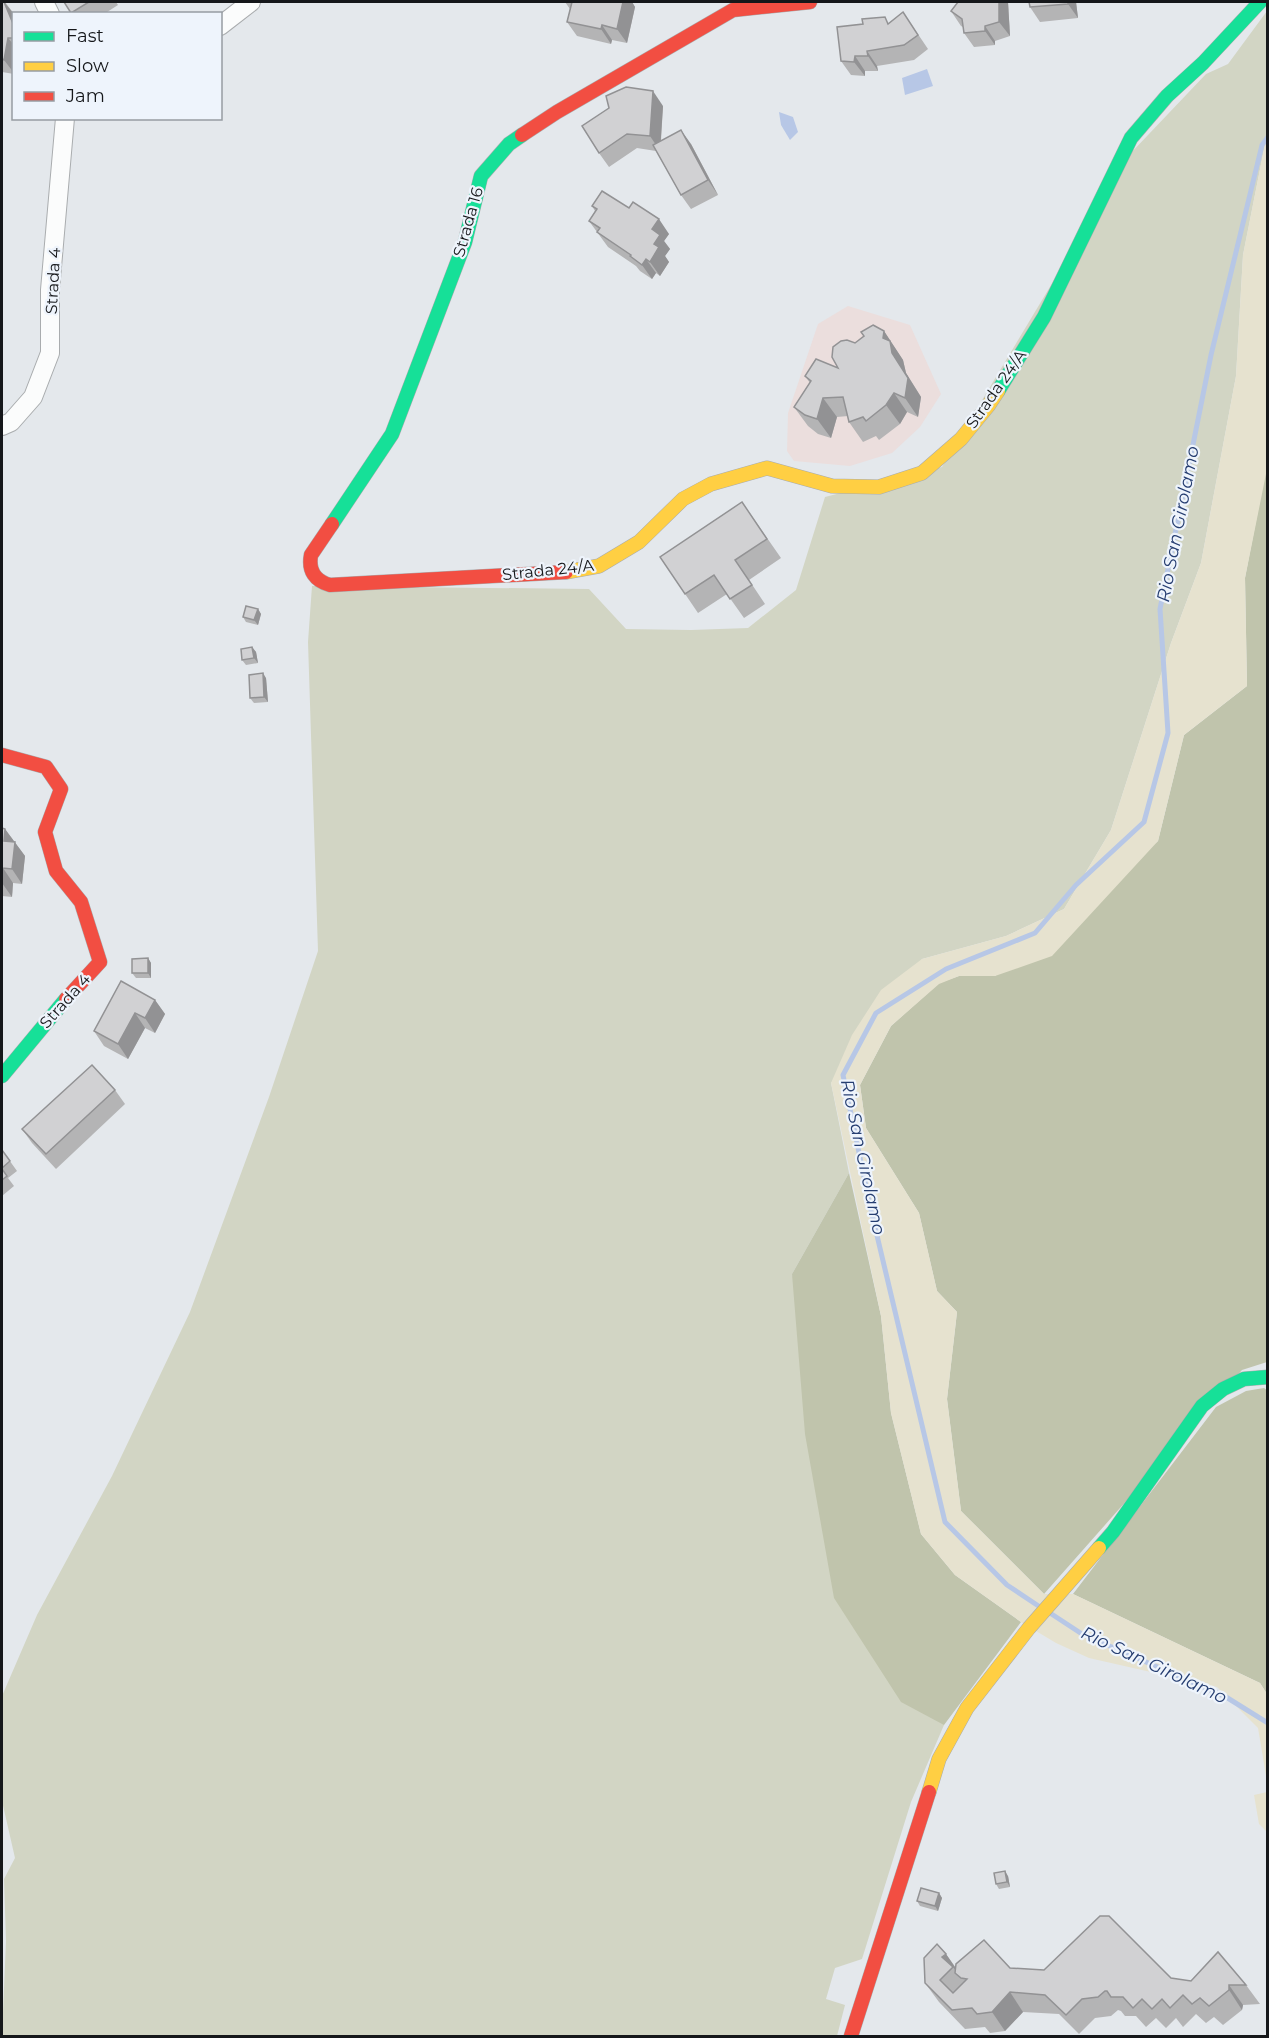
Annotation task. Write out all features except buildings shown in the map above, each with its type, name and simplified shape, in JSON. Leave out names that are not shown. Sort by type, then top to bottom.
[{"type":"street","points":[[222,24],[251,2]]},
{"type":"street","name":"Strada 16","points":[[313,575],[309,562],[311,555],[392,434],[465,242],[481,176],[509,144],[547,119],[733,10],[810,2]]},
{"type":"street","name":"Strada 24/A","points":[[313,575],[317,580],[330,585],[563,572],[599,566],[639,542],[683,499],[711,484],[756,471],[767,468],[832,486],[879,487],[922,473],[961,439],[988,406],[1044,317],[1131,138],[1167,96],[1203,63],[1260,2]]},
{"type":"street","name":"Strada 4","points":[[2,426],[11,422],[33,397],[50,353],[50,291],[65,120]]},
{"type":"street","name":"Strada 4","points":[[2,755],[46,767],[61,789],[45,832],[56,871],[81,902],[100,962],[69,995],[2,1076]]},
{"type":"street","points":[[851,2037],[939,1759],[967,1708],[1029,1628],[1113,1532],[1202,1406],[1223,1389],[1244,1379],[1268,1377]]},
{"type":"shaded area","points":[[848,306],[910,325],[941,394],[920,427],[892,453],[850,466],[794,461],[787,451],[788,413],[818,324]]},
{"type":"green space","points":[[1267,11],[1267,134],[1243,255],[1236,376],[1201,563],[1171,643],[1111,830],[1064,909],[1006,936],[922,959],[831,1083],[849,1173],[792,1274],[944,1725],[911,1802],[862,1959],[835,1968],[826,1999],[845,2005],[837,2036],[2,2036],[6,1941],[4,1879],[15,1858],[2,1801],[2,1696],[37,1615],[112,1476],[190,1312],[269,1097],[318,951],[308,642],[312,586],[589,589],[626,629],[748,628],[796,590],[825,497],[942,467],[1129,155],[1206,74],[1228,64]]},
{"type":"green space","points":[[1267,464],[1267,1362],[1242,1370],[1044,1594],[961,1511],[947,1399],[957,1312],[937,1291],[919,1213],[866,1128],[860,1085],[891,1026],[939,983],[959,976],[995,976],[1158,841],[1184,735],[1247,686],[1245,578]]},
{"type":"green space","points":[[849,1173],[881,1316],[891,1413],[921,1534],[955,1575],[1021,1622],[944,1725],[901,1702],[834,1598],[805,1434],[792,1274]]},
{"type":"green space","points":[[1264,1388],[1268,1391],[1267,1694],[1260,1683],[1073,1594],[1216,1407],[1246,1391]]},
{"type":"sand","points":[[1267,134],[1268,464],[1245,578],[1247,686],[1184,735],[1158,841],[1052,956],[995,976],[959,976],[939,984],[891,1026],[860,1085],[866,1128],[919,1213],[937,1291],[957,1312],[947,1399],[961,1511],[1044,1594],[1073,1594],[1260,1683],[1267,1694],[1267,1782],[1258,1728],[1217,1687],[1089,1658],[1056,1643],[1021,1622],[955,1575],[921,1534],[891,1413],[881,1316],[831,1083],[852,1035],[881,990],[922,959],[1006,936],[1064,909],[1111,830],[1171,643],[1201,563],[1236,376],[1243,255]]},
{"type":"sand","points":[[1268,1792],[1267,1832],[1259,1824],[1254,1795]]},
{"type":"water","points":[[927,69],[933,86],[905,95],[902,78]]},
{"type":"water","points":[[779,112],[793,117],[798,132],[790,140],[781,125]]},
{"type":"waterway","name":"Rio San Girolamo","points":[[1040,1607],[1007,1585],[945,1522],[870,1206],[843,1075],[876,1013],[946,969],[1035,933],[1076,885],[1144,822],[1168,733],[1160,609],[1211,355],[1262,145],[1268,137]]},
{"type":"waterway","name":"Rio San Girolamo","points":[[1050,1613],[1082,1634],[1226,1697],[1268,1723]]},
{"type":"traffic: fast","points":[[998,391],[1044,317],[1131,138],[1167,96],[1203,63],[1260,2]]},
{"type":"traffic: fast","points":[[332,524],[392,434],[465,242],[481,176],[509,144],[522,135]]},
{"type":"traffic: fast","points":[[2,1076],[66,999]]},
{"type":"traffic: fast","points":[[1099,1548],[1113,1532],[1202,1406],[1223,1389],[1244,1379],[1268,1377]]},
{"type":"traffic: slow","points":[[566,572],[599,566],[639,542],[683,499],[711,484],[767,468],[832,486],[879,487],[922,473],[961,439],[998,391]]},
{"type":"traffic: slow","points":[[929,1792],[939,1759],[967,1708],[1029,1628],[1099,1548]]},
{"type":"traffic: jam","points":[[522,135],[557,112],[733,10],[810,2]]},
{"type":"traffic: jam","points":[[332,524],[311,555],[310,561],[317,578],[330,585],[566,572]]},
{"type":"traffic: jam","points":[[2,755],[46,767],[61,789],[45,832],[56,871],[81,902],[100,962],[66,999]]},
{"type":"traffic: jam","points":[[851,2036],[929,1792]]}]
